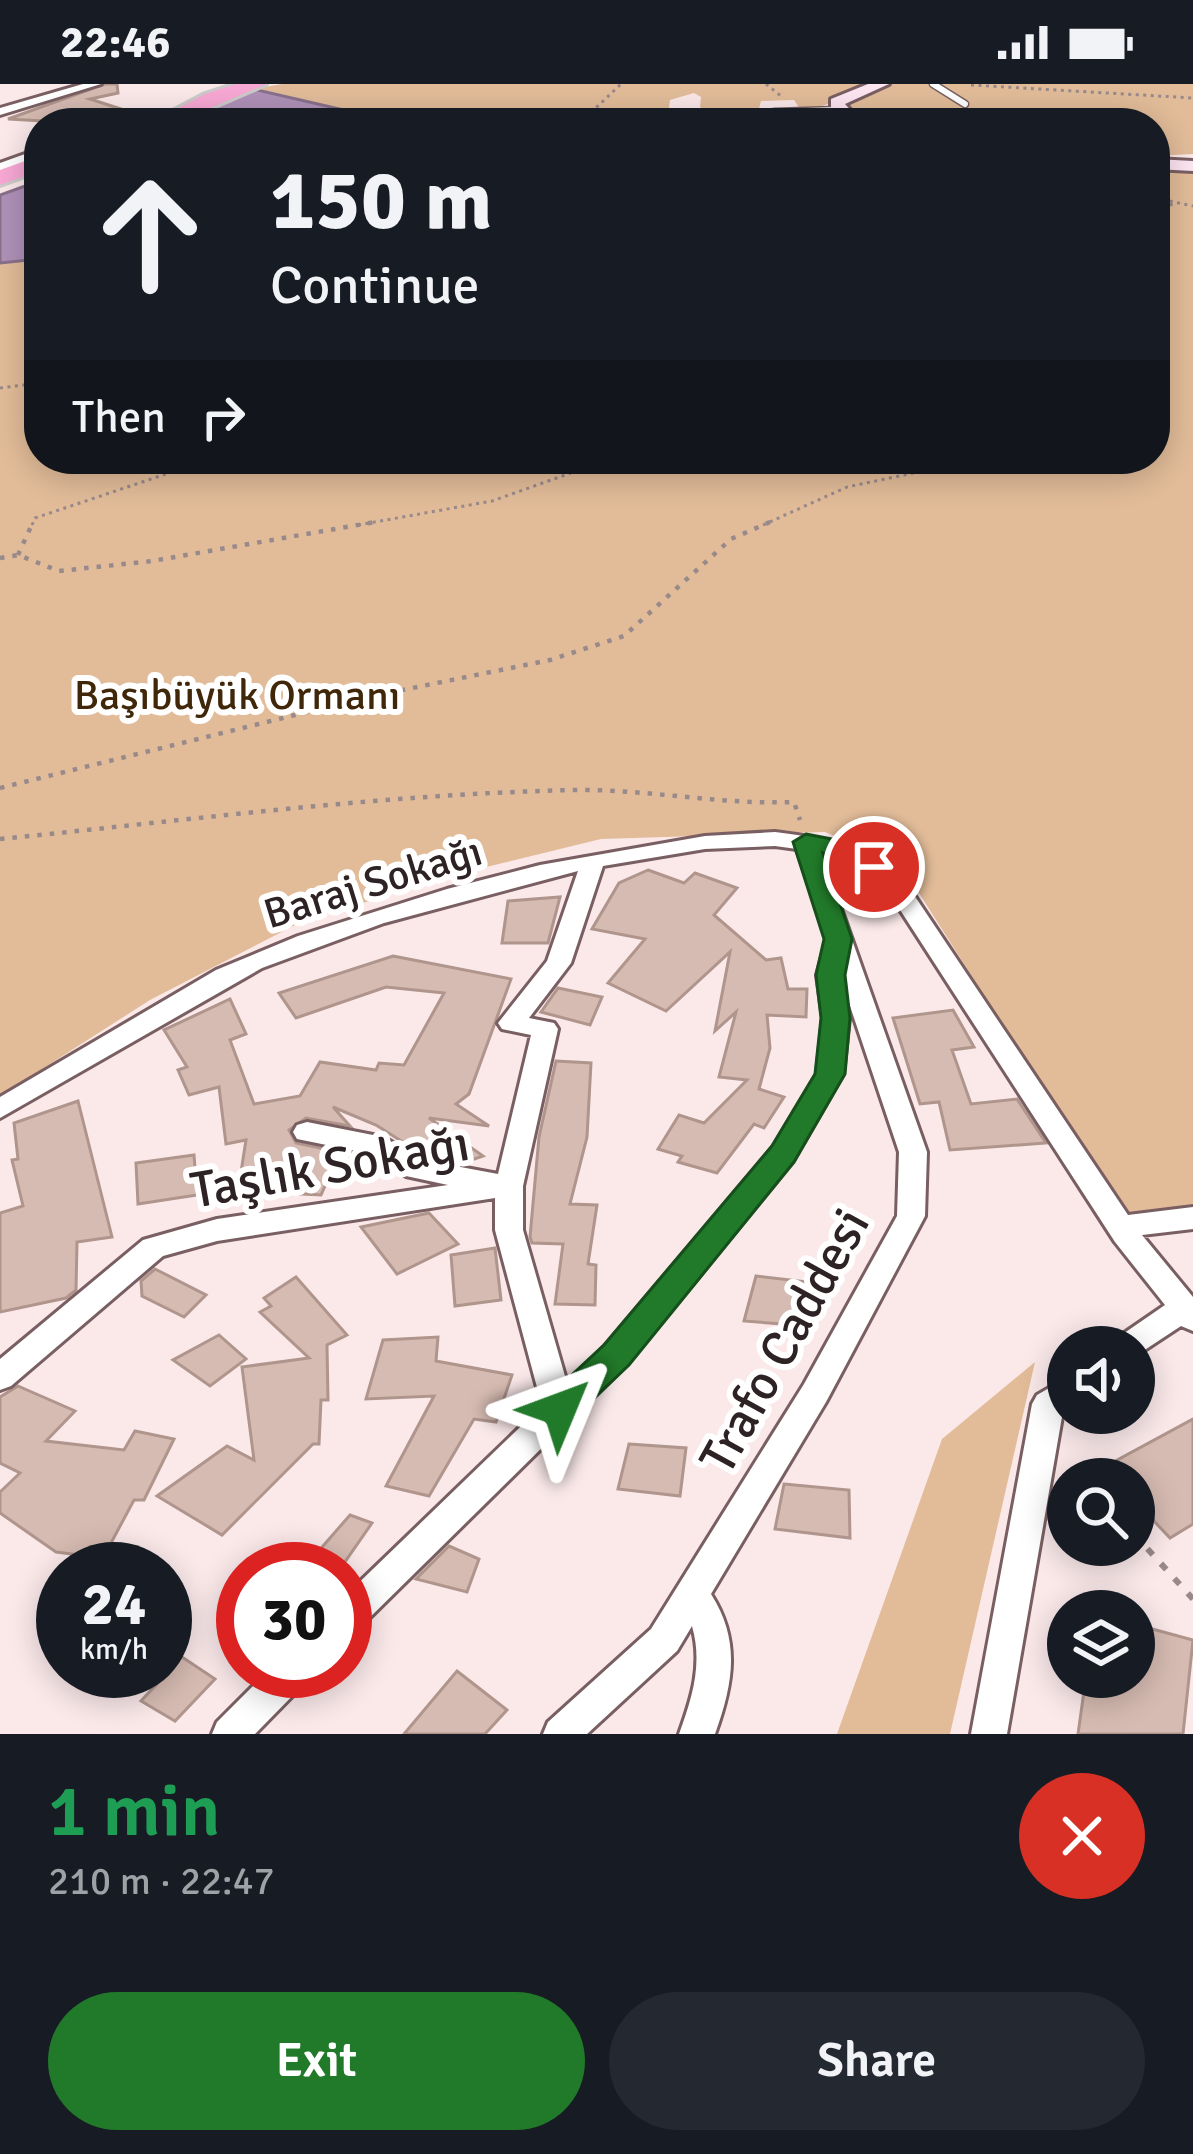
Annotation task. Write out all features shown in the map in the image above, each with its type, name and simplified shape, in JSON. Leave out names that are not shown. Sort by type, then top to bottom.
[{"type":"highway","points":[[164,108],[230,84]]},
{"type":"highway","points":[[191,108],[256,84]]},
{"type":"main road","points":[[837,108],[837,102],[881,84]]},
{"type":"street","points":[[0,112],[95,84]]},
{"type":"street","name":"Baraj Sokağı","points":[[0,1109],[251,962],[488,886],[593,862],[751,840],[806,842],[833,847],[874,867],[904,897],[1121,1227],[1188,1313]]},
{"type":"street","name":"Trafo Caddesi","points":[[561,1734],[664,1640],[815,1394],[911,1216],[913,1152],[806,842]]},
{"type":"street","points":[[560,1409],[508,1230],[509,1186],[544,1029],[512,1023],[559,963],[593,862]]},
{"type":"street","points":[[372,1593],[616,1355],[783,1154],[830,1074],[836,1018],[830,975],[838,939]]},
{"type":"street","points":[[307,1132],[374,1144],[416,1169],[509,1186]]},
{"type":"street","name":"Taşlık Sokağı","points":[[0,1377],[153,1248],[217,1230],[509,1186]]},
{"type":"street","points":[[1121,1227],[1193,1218]]},
{"type":"street","points":[[1155,1332],[1188,1313]]},
{"type":"street","points":[[989,1734],[1047,1410]]},
{"type":"street","points":[[692,1595],[715,1630],[716,1656],[710,1701],[697,1734]]},
{"type":"street","points":[[230,1734],[265,1698]]},
{"type":"lane","points":[[933,84],[965,104]]},
{"type":"path","points":[[596,108],[617,95],[622,84]]},
{"type":"path","points":[[969,84],[991,89],[1193,98]]},
{"type":"path","points":[[1170,201],[1193,206]]},
{"type":"path","points":[[1170,205],[1179,203]]},
{"type":"path","points":[[18,555],[35,518],[166,474]]},
{"type":"path","points":[[0,557],[18,555],[59,571],[152,561],[492,501],[568,474]]},
{"type":"path","points":[[0,788],[368,697],[550,660],[624,636],[731,539],[847,487],[909,474]]},
{"type":"path","points":[[0,839],[448,794],[582,790],[739,804],[794,802],[806,842]]},
{"type":"path","points":[[1155,1557],[1193,1600]]},
{"type":"green space","points":[[282,84],[876,84],[821,108],[799,108],[794,100],[761,101],[759,108],[702,108],[701,97],[694,93],[670,100],[669,108],[335,108],[253,89]]},
{"type":"green space","points":[[886,84],[1193,84],[1193,154],[1170,155],[1170,108],[844,107]]},
{"type":"green space","name":"Başıbüyük Ormanı","points":[[1170,171],[1193,173],[1193,1209],[1124,1217],[900,863],[825,832],[601,839],[449,876],[299,923],[150,1000],[0,1096],[0,263],[24,261],[24,474],[1170,474]]},
{"type":"green space","points":[[1035,1362],[950,1734],[837,1734],[942,1439]]},
{"type":"shaded area","points":[[253,89],[335,108],[210,108]]},
{"type":"shaded area","points":[[24,186],[24,261],[0,263],[0,195]]},
{"type":"building","points":[[117,84],[118,93],[90,99],[118,108],[38,108]]},
{"type":"building","points":[[648,870],[684,883],[695,873],[737,888],[714,915],[766,960],[781,958],[788,989],[807,989],[806,1017],[767,1015],[770,1048],[759,1089],[784,1097],[764,1128],[754,1124],[717,1173],[678,1162],[682,1156],[658,1149],[679,1115],[704,1123],[747,1080],[719,1077],[736,1012],[715,1031],[730,952],[666,1011],[608,983],[645,939],[592,929],[619,883]]},
{"type":"building","points":[[560,897],[548,943],[502,943],[508,901]]},
{"type":"building","points":[[393,956],[511,979],[469,1094],[456,1104],[489,1126],[429,1118],[483,1156],[463,1163],[425,1156],[376,1125],[333,1107],[350,1126],[306,1118],[289,1130],[296,1143],[340,1152],[321,1195],[238,1191],[246,1140],[226,1144],[219,1087],[189,1095],[178,1070],[187,1067],[164,1030],[230,999],[246,1034],[230,1040],[254,1104],[300,1096],[320,1062],[376,1070],[379,1063],[404,1065],[444,993],[386,987],[296,1018],[279,993]]},
{"type":"building","points":[[558,988],[602,997],[590,1025],[541,1012]]},
{"type":"building","points":[[953,1010],[974,1047],[952,1050],[971,1104],[1017,1099],[1046,1143],[950,1150],[939,1102],[920,1104],[893,1018]]},
{"type":"building","points":[[556,1061],[591,1063],[587,1137],[570,1204],[597,1205],[588,1264],[596,1265],[595,1305],[555,1304],[563,1244],[532,1243],[530,1237],[539,1137]]},
{"type":"building","points":[[78,1101],[112,1237],[77,1242],[76,1290],[66,1298],[0,1312],[0,1213],[23,1206],[12,1160],[18,1159],[14,1123]]},
{"type":"building","points":[[194,1155],[197,1195],[138,1204],[136,1163]]},
{"type":"building","points":[[429,1213],[458,1244],[397,1274],[361,1227]]},
{"type":"building","points":[[495,1248],[501,1300],[455,1306],[451,1255]]},
{"type":"building","points":[[155,1269],[206,1295],[184,1317],[142,1296],[141,1281]]},
{"type":"building","points":[[756,1276],[808,1282],[807,1326],[744,1321]]},
{"type":"building","points":[[296,1277],[347,1335],[327,1345],[328,1400],[321,1400],[319,1444],[313,1444],[222,1535],[157,1496],[227,1446],[254,1460],[242,1367],[309,1358],[260,1312],[271,1306],[264,1298]]},
{"type":"building","points":[[219,1335],[246,1359],[210,1386],[173,1360]]},
{"type":"building","points":[[438,1337],[436,1361],[512,1375],[496,1422],[474,1419],[429,1496],[386,1486],[434,1396],[366,1399],[383,1340]]},
{"type":"building","points":[[18,1386],[75,1411],[46,1441],[124,1450],[135,1431],[174,1439],[144,1500],[134,1500],[112,1542],[42,1542],[0,1513],[0,1492],[20,1473],[0,1463],[0,1397]]},
{"type":"building","points":[[1193,1419],[1193,1524],[1170,1538],[1155,1522],[1155,1458],[1121,1458]]},
{"type":"building","points":[[629,1444],[686,1448],[680,1496],[618,1489]]},
{"type":"building","points":[[784,1484],[849,1490],[850,1538],[775,1529]]},
{"type":"building","points":[[350,1515],[372,1523],[359,1542],[326,1542]]},
{"type":"building","points":[[449,1546],[479,1559],[467,1592],[416,1579]]},
{"type":"building","points":[[1155,1630],[1193,1640],[1183,1734],[1078,1734],[1083,1698],[1155,1698]]},
{"type":"building","points":[[192,1664],[215,1679],[175,1721],[141,1701],[192,1698]]},
{"type":"building","points":[[457,1671],[507,1710],[485,1734],[404,1734]]},
{"type":"route","points":[[560,1409],[616,1355],[783,1154],[830,1074],[836,1018],[830,975],[838,939],[806,842],[833,847],[874,867]]}]
